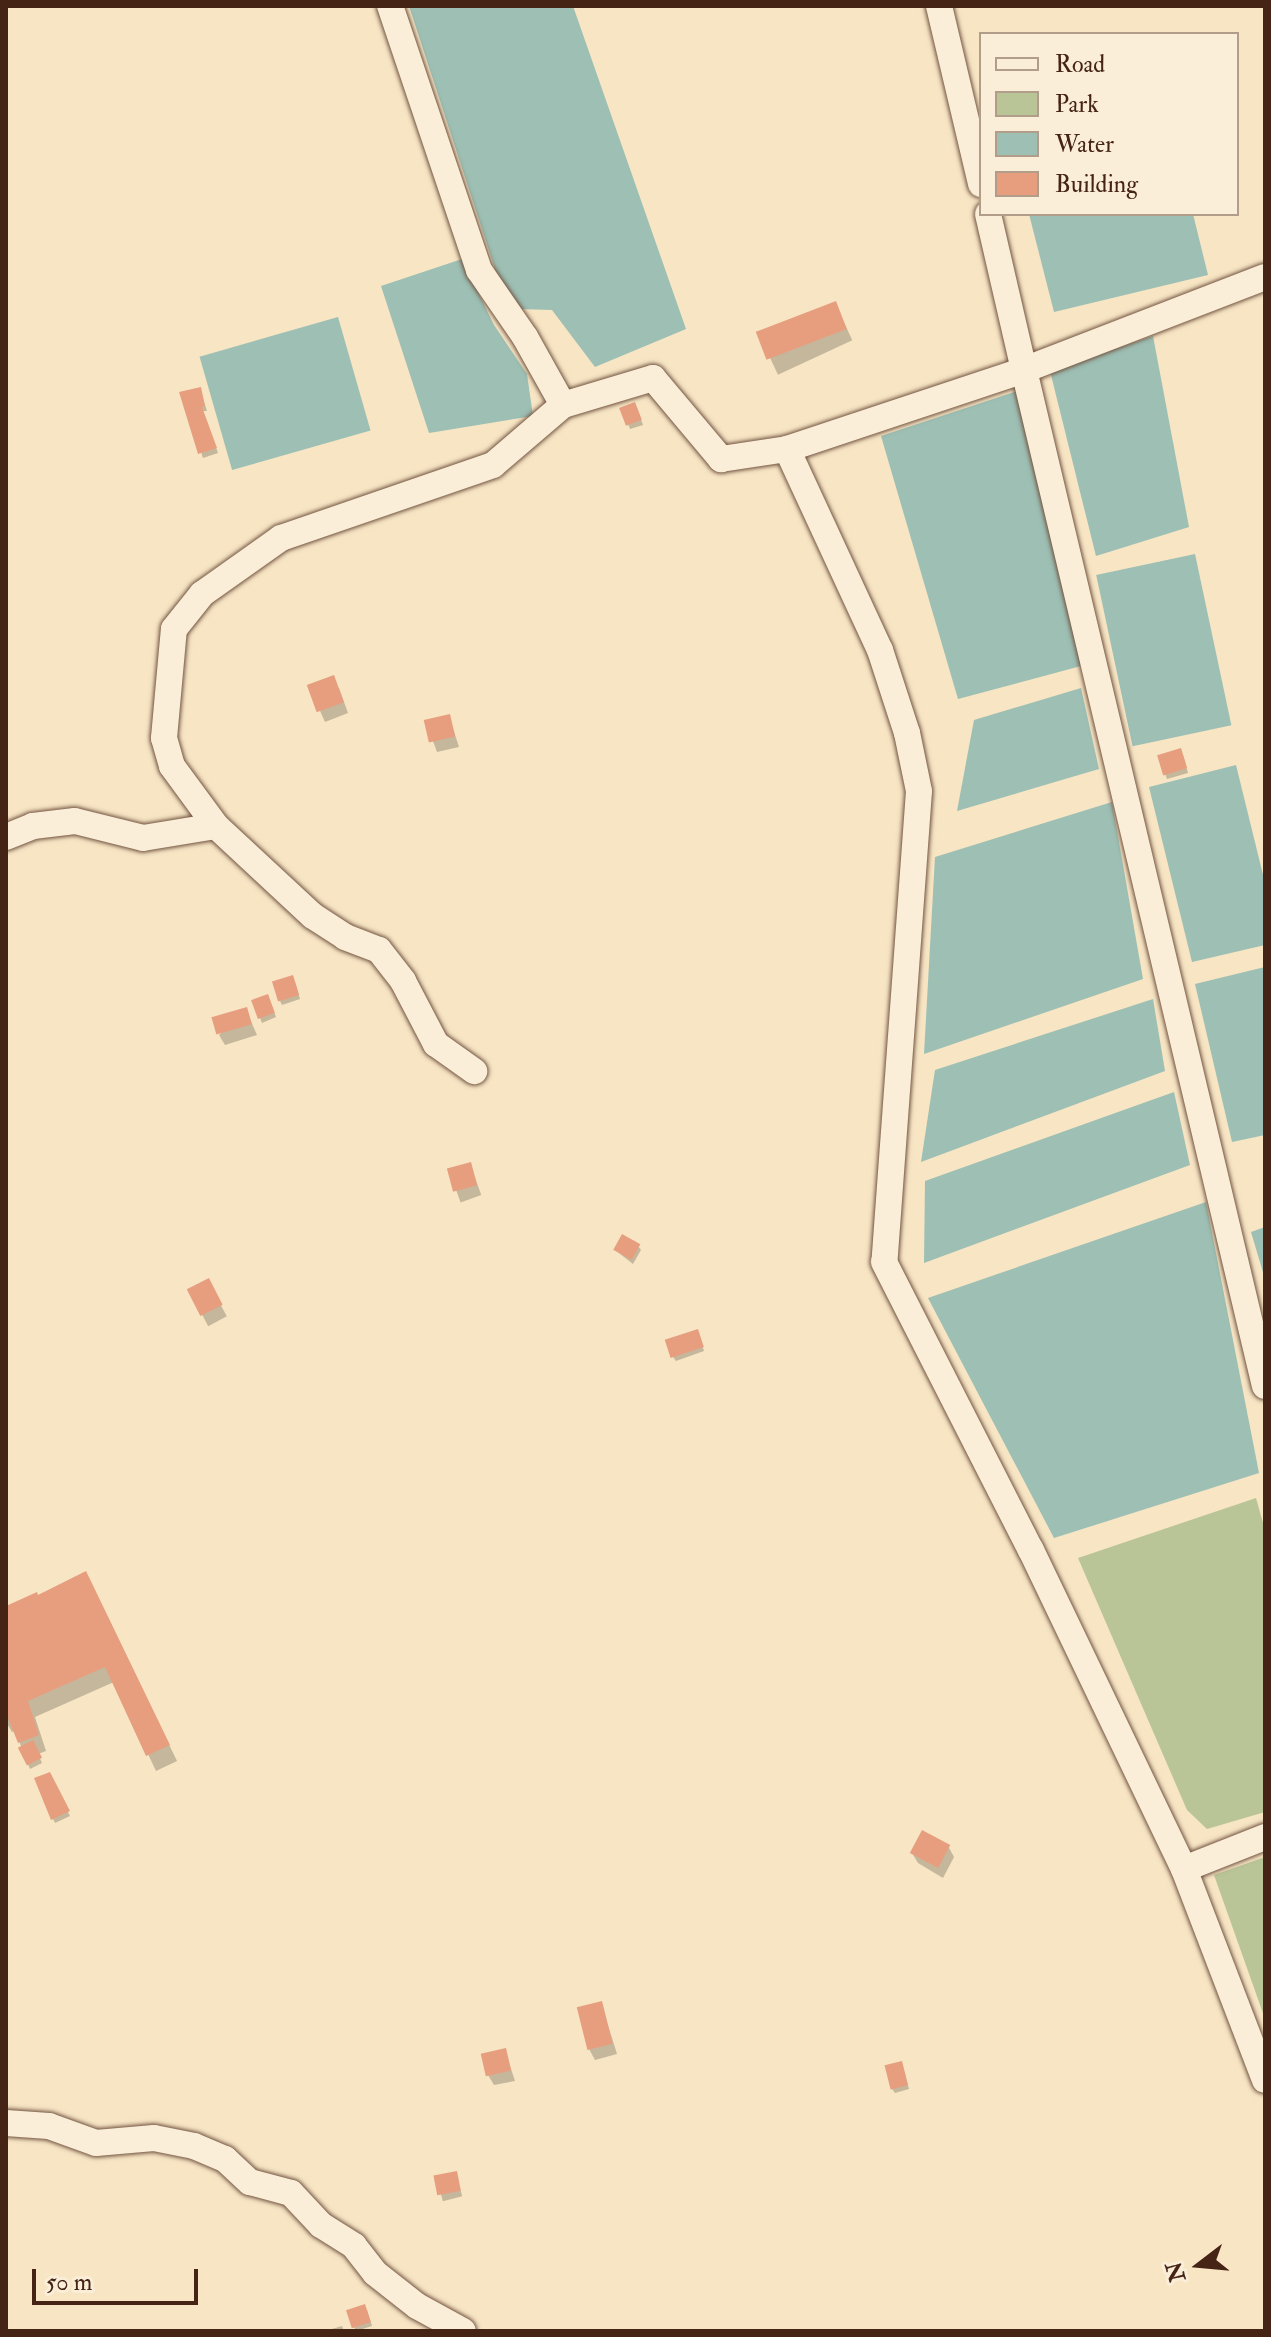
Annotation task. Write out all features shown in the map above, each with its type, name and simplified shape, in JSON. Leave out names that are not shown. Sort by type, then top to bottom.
[{"type":"street","points":[[390,6],[479,270],[525,337],[563,405]]},
{"type":"street","points":[[939,6],[979,176]]},
{"type":"street","points":[[988,216],[1265,1386]]},
{"type":"street","points":[[474,1071],[436,1044],[403,981],[379,950],[345,937],[313,916],[216,826],[172,766],[164,738],[174,629],[202,594],[281,538],[493,465],[563,405],[653,378],[721,459],[787,449],[1024,370],[1265,277]]},
{"type":"street","points":[[787,449],[880,650],[907,733],[919,791],[884,1262],[1031,1550],[1184,1869],[1265,2080]]},
{"type":"street","points":[[6,837],[33,826],[75,821],[143,838],[216,826]]},
{"type":"street","points":[[1184,1869],[1265,1837]]},
{"type":"street","points":[[6,2123],[49,2126],[96,2143],[154,2138],[194,2146],[225,2159],[250,2182],[291,2193],[321,2225],[354,2246],[375,2273],[417,2306],[463,2331]]},
{"type":"green space","points":[[1256,1498],[1265,1530],[1265,1812],[1207,1829],[1187,1810],[1078,1558]]},
{"type":"green space","points":[[1265,1857],[1265,2019],[1214,1875]]},
{"type":"water","points":[[409,6],[573,6],[686,329],[595,367],[552,310],[518,309],[496,272]]},
{"type":"water","points":[[1030,216],[1193,216],[1208,275],[1054,312]]},
{"type":"water","points":[[462,259],[494,325],[527,374],[533,416],[429,433],[381,286]]},
{"type":"water","points":[[338,317],[371,430],[232,470],[200,357]]},
{"type":"water","points":[[1153,336],[1189,527],[1096,556],[1050,371]]},
{"type":"water","points":[[1020,390],[1081,666],[958,699],[881,436]]},
{"type":"water","points":[[1195,554],[1231,725],[1133,746],[1096,575]]},
{"type":"water","points":[[1081,688],[1099,769],[957,811],[974,720]]},
{"type":"water","points":[[1236,765],[1265,883],[1265,945],[1192,962],[1149,787]]},
{"type":"water","points":[[1112,802],[1143,979],[924,1054],[935,857]]},
{"type":"water","points":[[1265,967],[1265,1135],[1232,1142],[1195,984]]},
{"type":"water","points":[[1153,999],[1165,1071],[921,1162],[935,1070]]},
{"type":"water","points":[[1174,1092],[1190,1165],[924,1263],[925,1181]]},
{"type":"water","points":[[1206,1202],[1259,1473],[1054,1538],[928,1298]]},
{"type":"water","points":[[1265,1227],[1265,1279],[1251,1232]]},
{"type":"building","points":[[836,301],[847,329],[766,360],[756,332]]},
{"type":"building","points":[[201,387],[205,406],[202,407],[217,448],[198,454],[179,392]]},
{"type":"building","points":[[635,402],[642,420],[626,426],[619,408]]},
{"type":"building","points":[[334,675],[344,702],[317,712],[307,685]]},
{"type":"building","points":[[450,714],[455,736],[429,742],[424,720]]},
{"type":"building","points":[[1181,748],[1187,768],[1163,775],[1157,755]]},
{"type":"building","points":[[293,975],[299,995],[278,1002],[272,981]]},
{"type":"building","points":[[268,994],[275,1013],[258,1019],[251,1000]]},
{"type":"building","points":[[247,1007],[252,1024],[216,1035],[211,1017]]},
{"type":"building","points":[[471,1162],[477,1185],[453,1192],[447,1168]]},
{"type":"building","points":[[622,1234],[640,1244],[632,1260],[613,1250]]},
{"type":"building","points":[[209,1278],[223,1305],[200,1316],[187,1289]]},
{"type":"building","points":[[698,1329],[704,1347],[671,1358],[665,1340]]},
{"type":"building","points":[[86,1571],[170,1745],[146,1756],[105,1667],[28,1701],[39,1735],[18,1743],[6,1713],[6,1606],[37,1592],[38,1595]]},
{"type":"building","points":[[33,1740],[42,1758],[27,1766],[18,1748]]},
{"type":"building","points":[[50,1772],[70,1811],[51,1820],[34,1778]]},
{"type":"building","points":[[922,1830],[950,1845],[938,1868],[910,1853]]},
{"type":"building","points":[[602,2001],[613,2044],[587,2050],[577,2007]]},
{"type":"building","points":[[506,2048],[511,2070],[486,2076],[481,2054]]},
{"type":"building","points":[[902,2061],[908,2085],[891,2090],[885,2065]]},
{"type":"building","points":[[457,2171],[461,2191],[437,2195],[433,2176]]},
{"type":"building","points":[[365,2304],[371,2322],[352,2328],[346,2310]]}]
